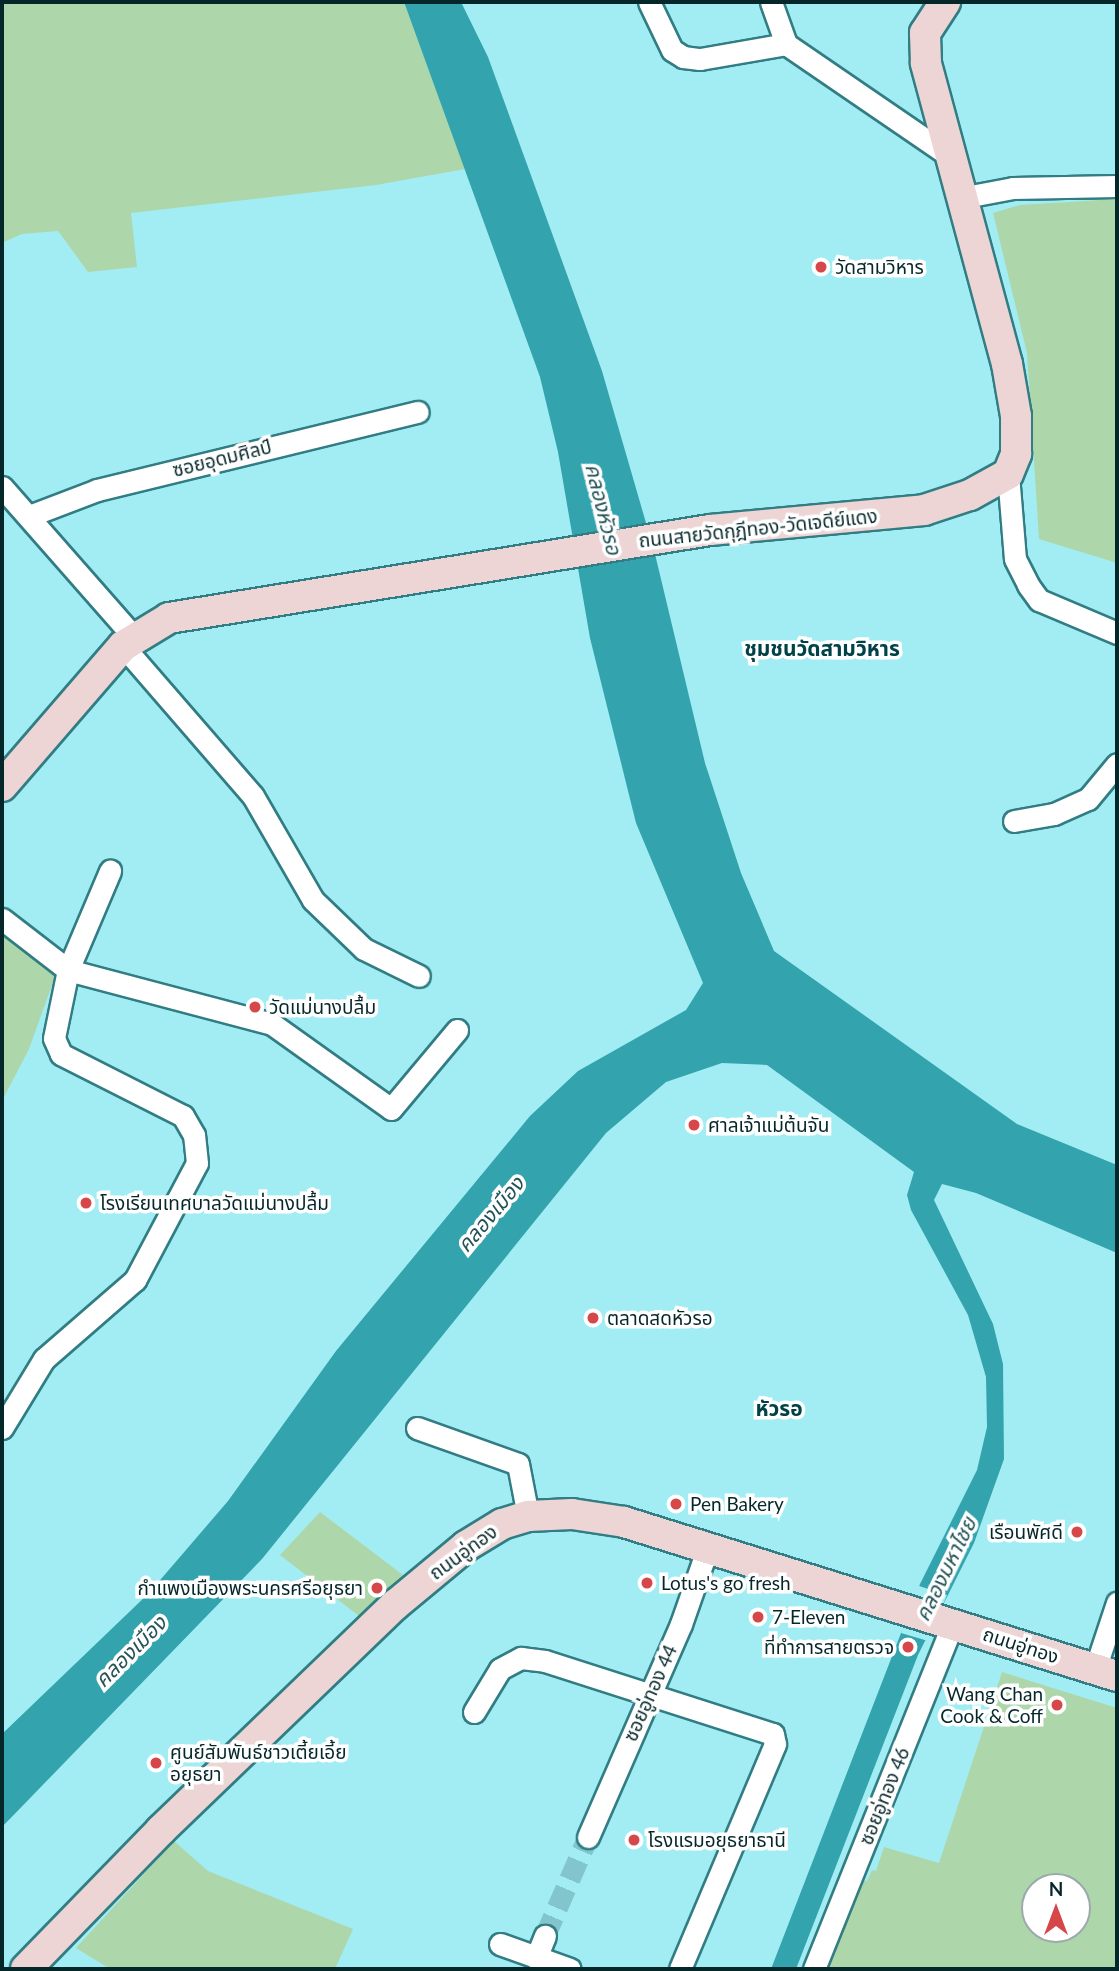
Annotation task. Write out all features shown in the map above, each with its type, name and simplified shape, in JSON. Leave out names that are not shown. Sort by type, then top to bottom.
[{"type":"main road","points":[[946,2],[930,19],[924,48],[948,155],[1007,364],[1016,416],[1016,454],[1008,474]]},
{"type":"main road","name":"ถนนสายวัดกุฎีทอง-วัดเจดีย์แดง","points":[[2,786],[128,642],[169,618],[710,530],[924,510],[970,495],[1008,474]]},
{"type":"main road","name":"ถนนอู่ทอง","points":[[26,1969],[160,1830],[395,1605],[466,1546],[502,1524],[528,1516],[572,1514],[624,1522],[1106,1672]]},
{"type":"street","points":[[649,2],[672,50],[683,57],[700,59],[786,44]]},
{"type":"street","points":[[771,2],[786,44],[948,155]]},
{"type":"street","points":[[960,198],[1013,188],[1117,186]]},
{"type":"street","name":"ซอยอุดมศิลป์","points":[[29,516],[97,490],[418,412]]},
{"type":"street","points":[[1008,474],[1015,559],[1028,584],[1039,600],[1117,633]]},
{"type":"street","points":[[2,487],[29,516],[253,796],[313,900],[364,949],[419,976]]},
{"type":"street","points":[[1014,821],[1054,814],[1088,799],[1117,764]]},
{"type":"street","points":[[2,1428],[44,1359],[135,1280],[197,1163],[194,1135],[183,1116],[61,1054],[54,1038],[68,970],[110,870]]},
{"type":"street","points":[[2,919],[68,970],[272,1024],[391,1109],[457,1030]]},
{"type":"street","points":[[416,1427],[518,1464],[528,1516]]},
{"type":"street","name":"ซอยอู่ทอง 44","points":[[588,1837],[650,1694],[708,1547]]},
{"type":"street","points":[[1106,1672],[1117,1603]]},
{"type":"street","name":"ซอยอู่ทอง 46","points":[[814,1969],[946,1621]]},
{"type":"street","points":[[474,1713],[500,1669],[521,1658],[650,1694],[775,1739],[680,1969]]},
{"type":"street","points":[[536,1958],[545,1936]]},
{"type":"street","points":[[500,1944],[570,1969]]},
{"type":"green space","points":[[2,2],[404,2],[465,169],[376,185],[131,213],[137,267],[88,272],[58,231],[22,234],[2,243]]},
{"type":"green space","points":[[1117,199],[1117,563],[1039,539],[1027,353],[993,213],[1020,205]]},
{"type":"green space","points":[[2,930],[57,971],[29,1049],[2,1101]]},
{"type":"green space","points":[[320,1512],[403,1575],[359,1616],[280,1555]]},
{"type":"green space","points":[[1002,1672],[1117,1708],[1117,1969],[827,1969],[861,1880],[867,1881],[872,1870],[876,1871],[884,1847],[939,1863]]},
{"type":"green space","points":[[174,1841],[208,1871],[353,1929],[335,1969],[110,1969],[76,1948]]},
{"type":"water","points":[[404,2],[461,2],[488,57],[602,371],[655,554],[705,763],[741,873],[774,951],[1017,1124],[1117,1165],[1117,1253],[976,1193],[942,1184],[934,1200],[993,1324],[1003,1364],[1004,1459],[974,1543],[918,1655],[796,1969],[771,1969],[920,1584],[977,1470],[987,1427],[986,1377],[968,1315],[911,1210],[907,1195],[914,1172],[767,1065],[722,1063],[666,1082],[606,1133],[262,1559],[2,1827],[2,1734],[149,1593],[228,1501],[336,1351],[530,1116],[578,1071],[686,1010],[703,983],[636,823],[590,638],[558,452],[540,377]]},
{"type":"pier","points":[[916,1585],[947,1595],[928,1641],[901,1633]]},
{"type":"tunnel","points":[[545,1936],[588,1837]]},
{"type":"place","name":"วัดสามวิหาร","points":[[821,267]]},
{"type":"place","name":"วัดแม่นางปลื้ม","points":[[255,1007]]},
{"type":"place","name":"ศาลเจ้าแม่ต้นจัน","points":[[694,1125]]},
{"type":"place","name":"โรงเรียนเทศบาลวัดแม่นางปลื้ม","points":[[86,1203]]},
{"type":"place","name":"ตลาดสดหัวรอ","points":[[593,1318]]},
{"type":"place","name":"Pen Bakery","points":[[676,1504]]},
{"type":"place","name":"เรือนพัศดี","points":[[1077,1532]]},
{"type":"place","name":"Lotus's go fresh","points":[[647,1583]]},
{"type":"place","name":"กำแพงเมืองพระนครศรีอยุธยา","points":[[377,1588]]},
{"type":"place","name":"7-Eleven","points":[[758,1617]]},
{"type":"place","name":"ที่ทำการสายตรวจ","points":[[908,1647]]},
{"type":"place","name":"Wang Chan Cook & Coff","points":[[1057,1705]]},
{"type":"place","name":"ศูนย์สัมพันธ์ชาวเตี้ยเอี้ย อยุธยา","points":[[156,1763]]},
{"type":"place","name":"โรงแรมอยุธยาธานี","points":[[634,1840]]},
{"type":"district","name":"ชุมชนวัดสามวิหาร","points":[[822,648]]},
{"type":"district","name":"หัวรอ","points":[[779,1408]]},
{"type":"water label","name":"คลองหัวรอ","points":[[604,509]]},
{"type":"water label","name":"คลองเมือง","points":[[490,1214]]},
{"type":"water label","name":"คลองมหาไชย","points":[[945,1569]]},
{"type":"water label","name":"คลองเมือง","points":[[130,1651]]}]
